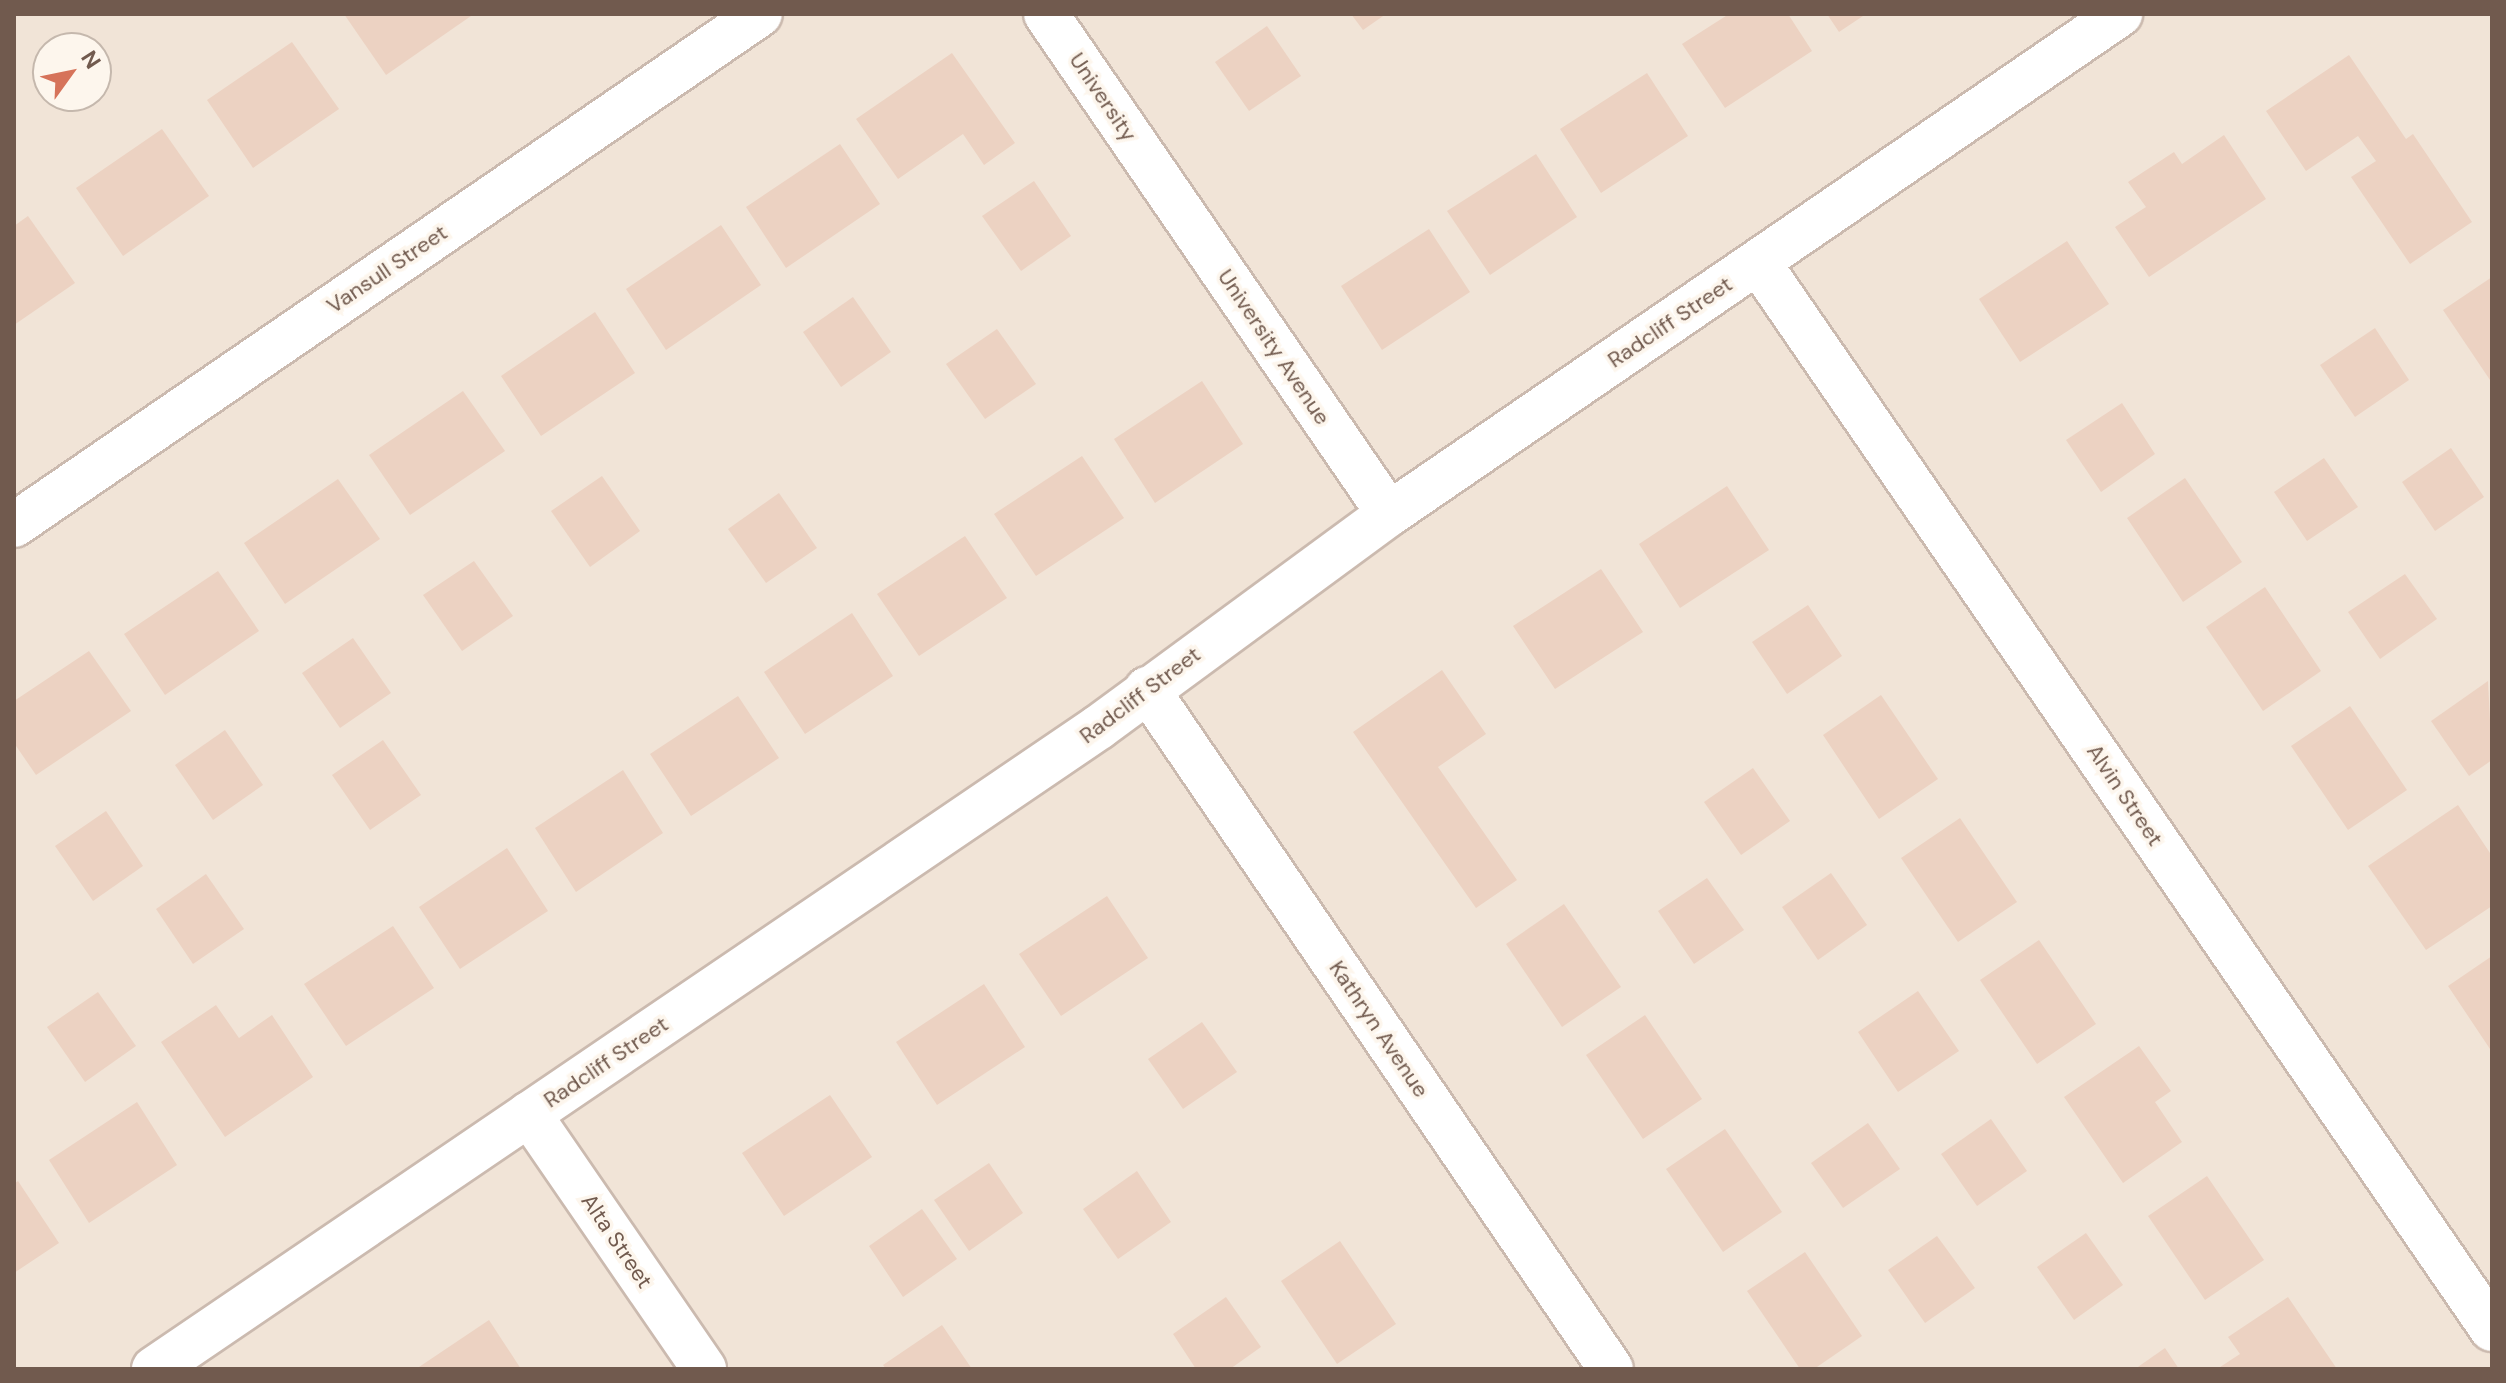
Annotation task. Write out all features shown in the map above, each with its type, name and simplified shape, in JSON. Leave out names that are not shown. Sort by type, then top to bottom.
[{"type":"street","name":"Vansull Street","points":[[14,525],[760,14]]},
{"type":"street","name":"University","points":[[1046,14],[1160,180]]},
{"type":"street","name":"Radcliff Street","points":[[154,1369],[1099,727],[1389,514],[2120,14]]},
{"type":"street","name":"University Avenue","points":[[1160,180],[1389,514]]},
{"type":"street","name":"Alvin Street","points":[[1758,262],[2492,1329]]},
{"type":"street","name":"Kathryn Avenue","points":[[1147,689],[1611,1369]]},
{"type":"street","name":"Alta Street","points":[[529,1114],[704,1369]]},
{"type":"shaded area","points":[[14,14],[2492,14],[2492,1369],[14,1369]]},
{"type":"building","points":[[344,14],[470,14],[471,16],[386,75]]},
{"type":"building","points":[[1351,14],[1386,14],[1363,30]]},
{"type":"building","points":[[1729,14],[1788,14],[1812,51],[1725,108],[1682,44]]},
{"type":"building","points":[[1827,14],[1866,14],[1839,32]]},
{"type":"building","points":[[1267,26],[1301,76],[1249,111],[1215,62]]},
{"type":"building","points":[[292,42],[339,109],[253,168],[207,100]]},
{"type":"building","points":[[952,53],[1015,143],[984,165],[963,134],[898,179],[856,119]]},
{"type":"building","points":[[2349,55],[2406,139],[2413,134],[2472,222],[2410,264],[2351,177],[2376,161],[2358,136],[2306,171],[2266,111]]},
{"type":"building","points":[[1647,73],[1688,136],[1601,193],[1560,129]]},
{"type":"building","points":[[162,129],[209,196],[123,256],[76,188]]},
{"type":"building","points":[[2224,135],[2266,199],[2149,277],[2115,227],[2146,207],[2128,182],[2174,152],[2182,164]]},
{"type":"building","points":[[840,144],[880,204],[786,268],[746,207]]},
{"type":"building","points":[[1536,154],[1577,217],[1490,275],[1447,211]]},
{"type":"building","points":[[1034,181],[1071,236],[1021,271],[982,216]]},
{"type":"building","points":[[28,216],[75,283],[14,325],[14,226]]},
{"type":"building","points":[[721,225],[761,285],[666,350],[626,289]]},
{"type":"building","points":[[1429,229],[1470,292],[1382,350],[1341,286]]},
{"type":"building","points":[[2067,241],[2109,304],[2020,362],[1979,299]]},
{"type":"building","points":[[2492,277],[2492,383],[2443,310]]},
{"type":"building","points":[[853,297],[891,352],[841,387],[803,332]]},
{"type":"building","points":[[595,312],[635,373],[541,436],[501,376]]},
{"type":"building","points":[[2375,328],[2409,380],[2355,417],[2320,365]]},
{"type":"building","points":[[997,329],[1036,384],[985,419],[946,364]]},
{"type":"building","points":[[1202,381],[1243,444],[1155,503],[1114,439]]},
{"type":"building","points":[[463,391],[505,451],[410,515],[369,455]]},
{"type":"building","points":[[2122,403],[2155,454],[2101,492],[2066,440]]},
{"type":"building","points":[[2451,448],[2484,497],[2435,531],[2402,482]]},
{"type":"building","points":[[1082,456],[1124,518],[1036,576],[994,514]]},
{"type":"building","points":[[2324,458],[2358,507],[2307,541],[2274,492]]},
{"type":"building","points":[[602,476],[640,531],[590,567],[551,511]]},
{"type":"building","points":[[2185,478],[2242,562],[2183,602],[2127,518]]},
{"type":"building","points":[[338,479],[380,539],[285,604],[244,543]]},
{"type":"building","points":[[1727,486],[1769,550],[1680,608],[1639,544]]},
{"type":"building","points":[[779,493],[817,548],[766,583],[728,529]]},
{"type":"building","points":[[965,536],[1007,598],[919,656],[877,594]]},
{"type":"building","points":[[474,561],[513,616],[462,651],[423,595]]},
{"type":"building","points":[[1601,569],[1643,632],[1555,689],[1513,626]]},
{"type":"building","points":[[218,571],[259,631],[165,695],[124,634]]},
{"type":"building","points":[[2405,574],[2437,619],[2380,659],[2348,612]]},
{"type":"building","points":[[2265,587],[2321,671],[2263,711],[2206,627]]},
{"type":"building","points":[[1808,605],[1842,656],[1787,694],[1752,642]]},
{"type":"building","points":[[852,613],[893,676],[805,734],[764,672]]},
{"type":"building","points":[[353,638],[391,693],[340,728],[302,673]]},
{"type":"building","points":[[89,651],[131,711],[36,775],[14,743],[14,701]]},
{"type":"building","points":[[1442,670],[1486,734],[1438,767],[1517,880],[1476,908],[1353,732]]},
{"type":"building","points":[[2488,681],[2492,760],[2469,776],[2431,721]]},
{"type":"building","points":[[1881,695],[1938,779],[1879,819],[1823,735]]},
{"type":"building","points":[[738,696],[779,758],[691,816],[650,754]]},
{"type":"building","points":[[2350,706],[2407,790],[2348,830],[2291,746]]},
{"type":"building","points":[[225,730],[263,785],[213,820],[175,765]]},
{"type":"building","points":[[383,740],[421,795],[370,830],[332,775]]},
{"type":"building","points":[[1753,768],[1790,821],[1741,855],[1704,802]]},
{"type":"building","points":[[623,770],[663,833],[576,892],[535,828]]},
{"type":"building","points":[[2458,805],[2492,856],[2492,906],[2426,950],[2368,866]]},
{"type":"building","points":[[106,811],[143,866],[93,901],[55,846]]},
{"type":"building","points":[[1960,818],[2017,902],[1958,942],[1901,858]]},
{"type":"building","points":[[507,848],[548,911],[460,969],[419,907]]},
{"type":"building","points":[[1831,873],[1867,925],[1818,960],[1782,907]]},
{"type":"building","points":[[206,874],[244,929],[193,964],[156,909]]},
{"type":"building","points":[[1707,878],[1744,930],[1694,964],[1658,911]]},
{"type":"building","points":[[1107,896],[1148,958],[1061,1016],[1019,954]]},
{"type":"building","points":[[1564,904],[1621,987],[1562,1027],[1506,944]]},
{"type":"building","points":[[393,926],[434,988],[346,1046],[304,984]]},
{"type":"building","points":[[2039,940],[2096,1024],[2037,1064],[1980,980]]},
{"type":"building","points":[[2492,956],[2492,1052],[2448,986]]},
{"type":"building","points":[[984,984],[1025,1047],[937,1105],[896,1042]]},
{"type":"building","points":[[1918,991],[1959,1051],[1898,1092],[1858,1032]]},
{"type":"building","points":[[98,992],[136,1046],[85,1082],[47,1027]]},
{"type":"building","points":[[216,1005],[239,1038],[272,1015],[313,1077],[225,1137],[161,1042]]},
{"type":"building","points":[[1645,1015],[1702,1099],[1643,1139],[1586,1055]]},
{"type":"building","points":[[1202,1022],[1237,1072],[1183,1109],[1148,1059]]},
{"type":"building","points":[[2139,1046],[2171,1091],[2155,1102],[2182,1142],[2123,1183],[2064,1097]]},
{"type":"building","points":[[830,1095],[872,1157],[784,1216],[742,1153]]},
{"type":"building","points":[[137,1102],[177,1165],[89,1223],[49,1160]]},
{"type":"building","points":[[1991,1119],[2027,1171],[1977,1206],[1941,1154]]},
{"type":"building","points":[[1868,1123],[1900,1169],[1843,1208],[1811,1163]]},
{"type":"building","points":[[1725,1129],[1782,1212],[1723,1252],[1666,1169]]},
{"type":"building","points":[[989,1163],[1023,1213],[969,1251],[934,1200]]},
{"type":"building","points":[[1137,1171],[1171,1222],[1118,1259],[1083,1209]]},
{"type":"building","points":[[2207,1176],[2264,1260],[2205,1300],[2148,1216]]},
{"type":"building","points":[[18,1181],[59,1243],[14,1273],[14,1184]]},
{"type":"building","points":[[922,1209],[957,1259],[903,1297],[869,1246]]},
{"type":"building","points":[[2086,1233],[2123,1285],[2074,1320],[2037,1267]]},
{"type":"building","points":[[1937,1236],[1975,1288],[1925,1323],[1888,1270]]},
{"type":"building","points":[[1340,1241],[1396,1324],[1337,1364],[1281,1281]]},
{"type":"building","points":[[1805,1252],[1862,1336],[1814,1369],[1800,1369],[1747,1291]]},
{"type":"building","points":[[1226,1297],[1261,1347],[1230,1369],[1196,1369],[1173,1334]]},
{"type":"building","points":[[2288,1297],[2337,1369],[2217,1369],[2240,1354],[2228,1337]]},
{"type":"building","points":[[489,1320],[521,1369],[416,1369]]},
{"type":"building","points":[[942,1325],[972,1369],[886,1369],[883,1365]]},
{"type":"building","points":[[2165,1348],[2179,1369],[2135,1369]]}]
